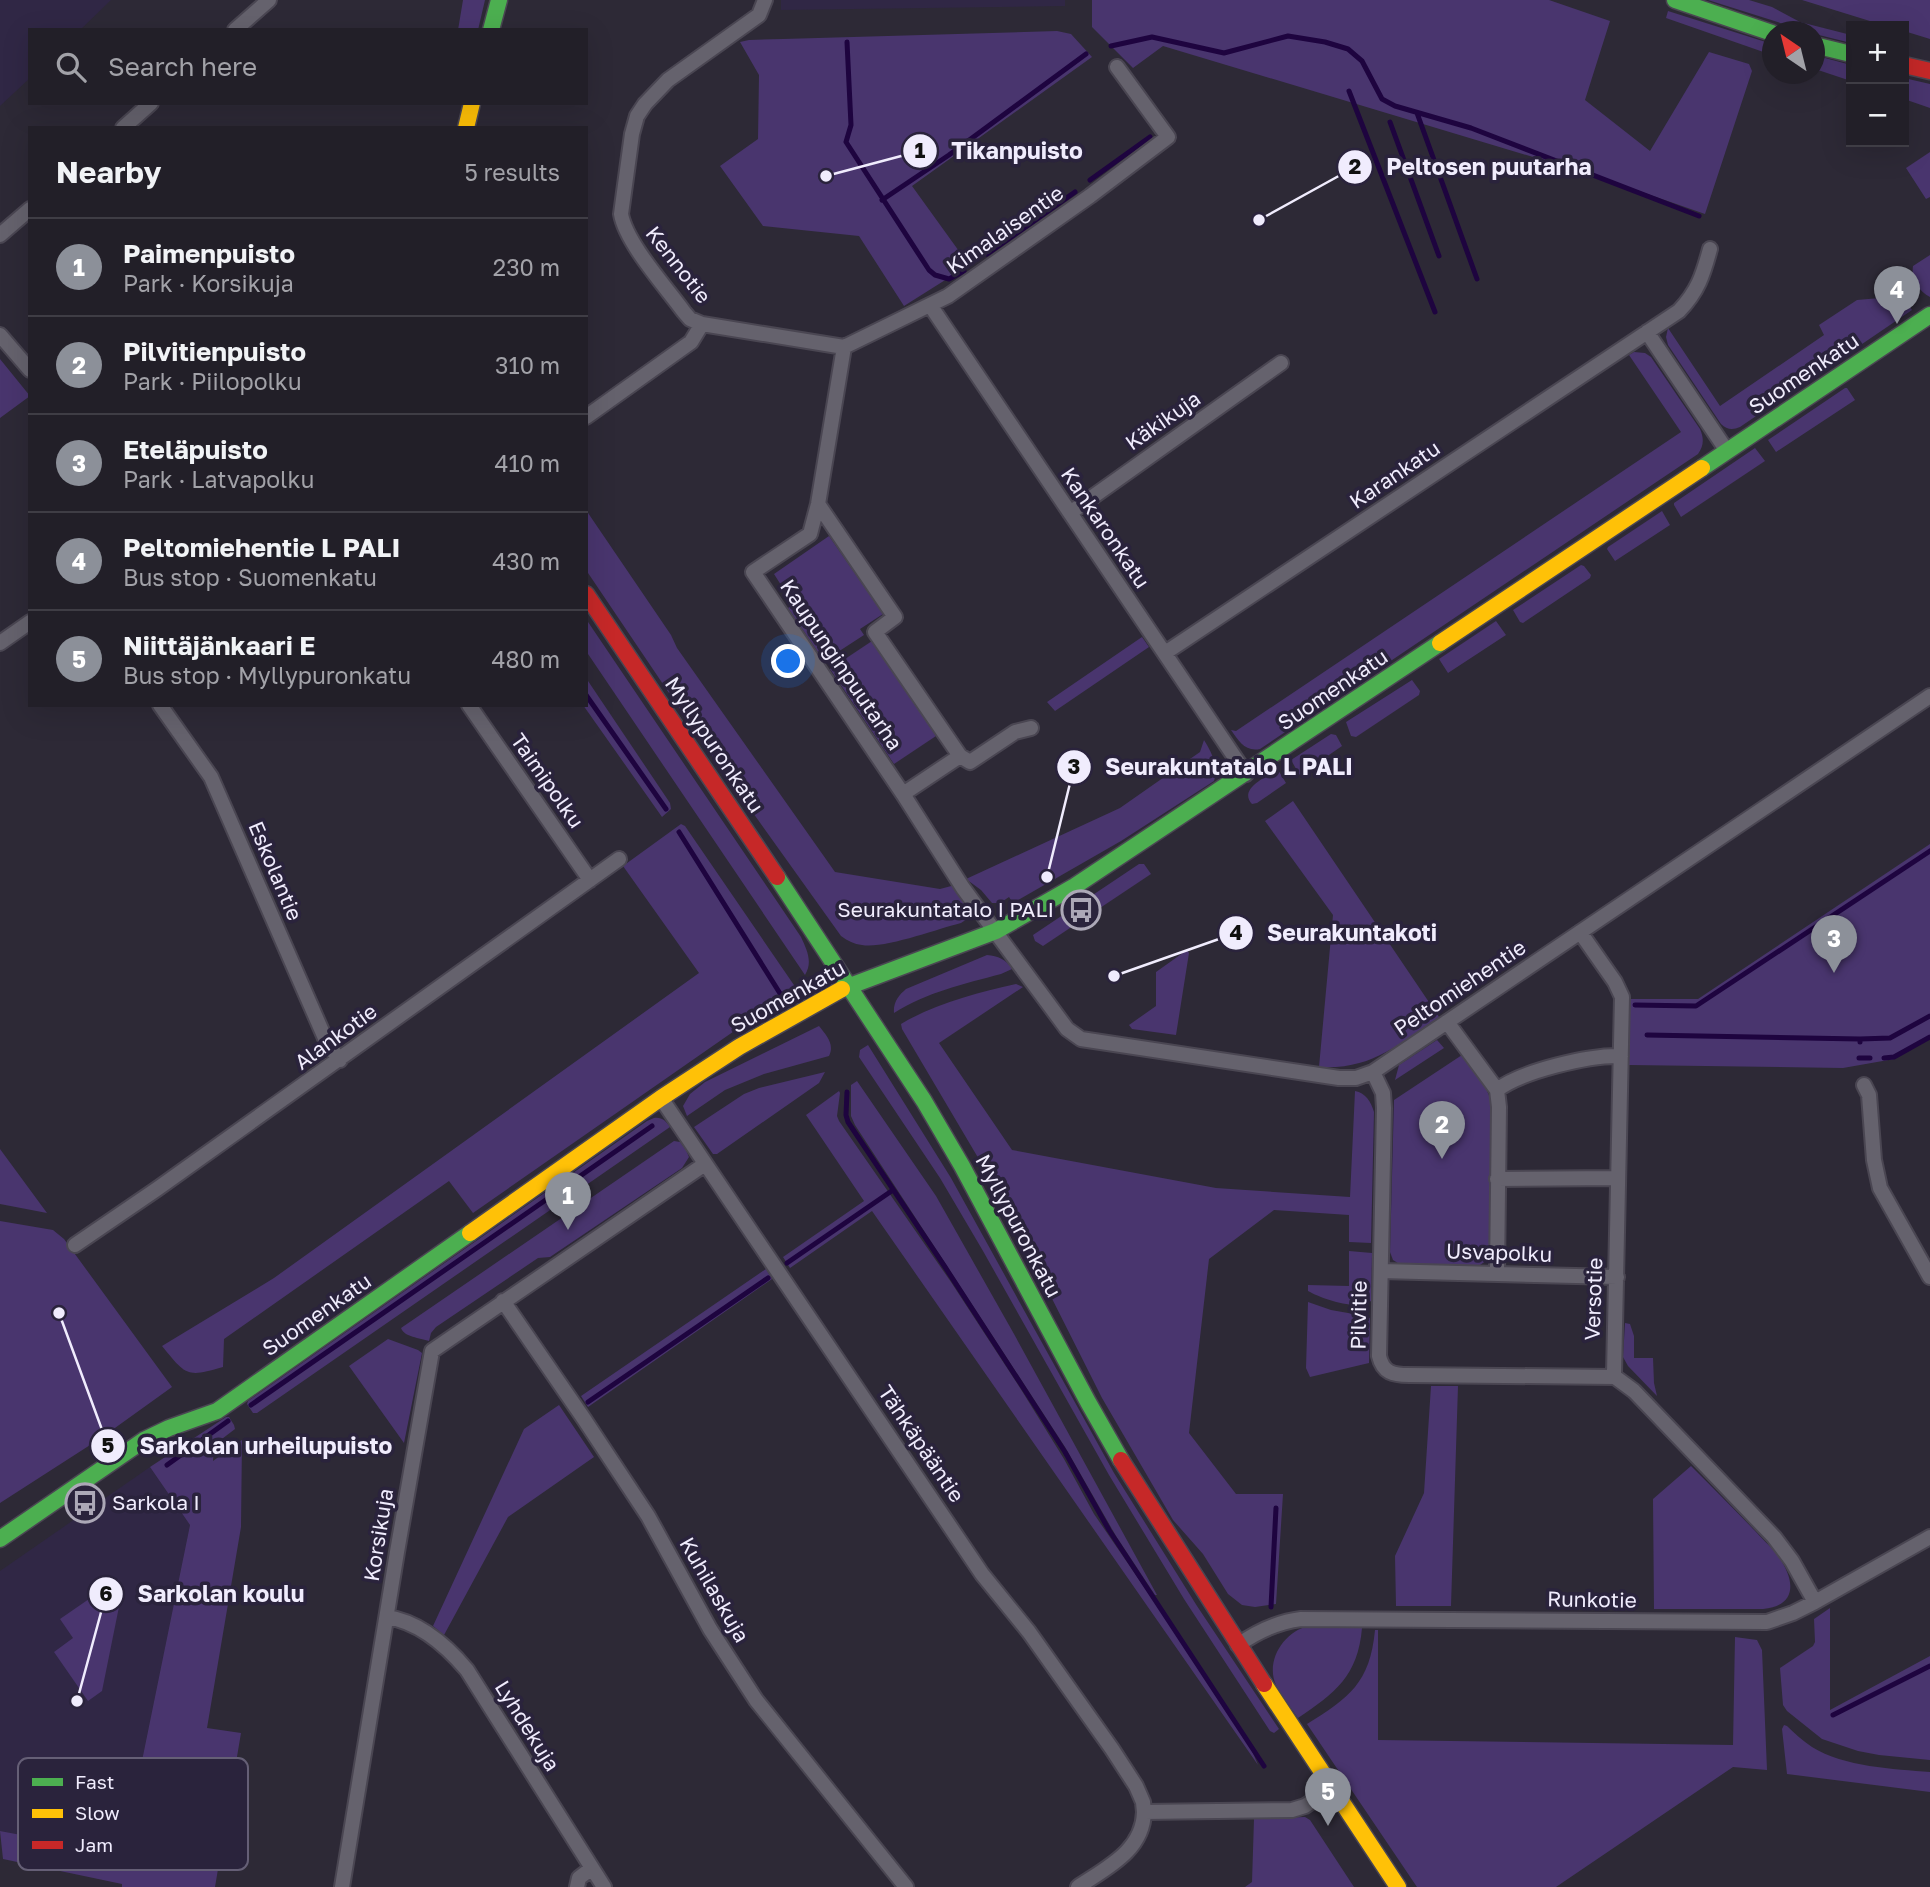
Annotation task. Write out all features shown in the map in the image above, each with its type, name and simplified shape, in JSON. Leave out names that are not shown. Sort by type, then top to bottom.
[{"type":"street","points":[[237,28],[269,0]]},
{"type":"street","points":[[492,28],[499,0]]},
{"type":"street","points":[[1675,0],[1762,29]]},
{"type":"street","name":"Kennotie","points":[[764,4],[759,15],[655,92],[637,116],[632,134],[622,224],[633,244],[690,319],[702,324],[844,346]]},
{"type":"street","points":[[1825,48],[1846,53]]},
{"type":"street","points":[[1909,66],[1930,71]]},
{"type":"street","name":"Kimalaisentie","points":[[930,305],[948,296],[1056,220],[1168,137],[1117,67]]},
{"type":"street","points":[[125,126],[149,105]]},
{"type":"street","points":[[466,126],[472,105]]},
{"type":"street","points":[[0,235],[28,211]]},
{"type":"street","name":"Karankatu","points":[[1165,653],[1679,311],[1692,297],[1702,277],[1710,249]]},
{"type":"street","points":[[844,346],[930,305]]},
{"type":"street","name":"Kankaronkatu","points":[[930,305],[1246,774]]},
{"type":"street","name":"Suomenkatu","points":[[0,1539],[144,1440],[204,1417],[224,1406],[661,1098],[739,1047],[848,986],[996,931],[1117,859],[1930,315]]},
{"type":"street","points":[[588,416],[691,342],[702,324]]},
{"type":"street","points":[[1647,332],[1727,451]]},
{"type":"street","points":[[0,335],[28,368]]},
{"type":"street","name":"Kaupunginpuutarha","points":[[844,346],[818,504],[810,534],[753,572],[963,888],[996,931]]},
{"type":"street","name":"Käkikuja","points":[[1070,513],[1281,363]]},
{"type":"street","points":[[818,504],[895,617],[875,632],[960,756],[970,762],[1015,732],[1031,728]]},
{"type":"street","name":"Myllypuronkatu","points":[[588,597],[780,881],[943,1133],[1107,1436],[1238,1645],[1398,1887]]},
{"type":"street","points":[[0,643],[28,623]]},
{"type":"street","name":"Peltomiehentie","points":[[996,931],[1067,1030],[1081,1039],[1328,1077],[1356,1078],[1373,1072],[1930,696]]},
{"type":"street","name":"Eskolantie","points":[[161,707],[211,778],[328,1045],[340,1060]]},
{"type":"street","name":"Taimipolku","points":[[470,707],[590,880]]},
{"type":"street","points":[[902,794],[960,756]]},
{"type":"street","name":"Alankotie","points":[[75,1245],[340,1060],[619,859]]},
{"type":"street","name":"Versotie","points":[[1580,932],[1615,982],[1622,997],[1613,1368],[1615,1377]]},
{"type":"street","points":[[1447,1022],[1497,1090],[1497,1273]]},
{"type":"street","points":[[1497,1090],[1533,1072],[1603,1056],[1622,1056]]},
{"type":"street","name":"Pilvitie","points":[[1373,1072],[1383,1093],[1384,1108],[1379,1356],[1382,1365],[1388,1372],[1409,1376],[1615,1377]]},
{"type":"street","points":[[1864,1085],[1869,1095],[1874,1160],[1880,1188],[1930,1277]]},
{"type":"street","name":"Tähkäpääntie","points":[[661,1098],[982,1574],[1029,1632],[1112,1749],[1136,1786],[1144,1812]]},
{"type":"street","name":"Korsikuja","points":[[342,1887],[432,1351],[705,1164]]},
{"type":"street","points":[[1497,1179],[1618,1178]]},
{"type":"street","name":"Usvapolku","points":[[1381,1271],[1617,1277]]},
{"type":"street","name":"Kuhilaskuja","points":[[503,1301],[648,1516],[710,1629],[756,1700],[906,1887]]},
{"type":"street","points":[[1615,1377],[1634,1391],[1774,1537],[1792,1561],[1815,1602]]},
{"type":"street","name":"Runkotie","points":[[1238,1645],[1269,1626],[1300,1619],[1767,1622],[1815,1602],[1930,1537]]},
{"type":"street","name":"Lyhdekuja","points":[[387,1617],[416,1625],[458,1659],[474,1679],[510,1741],[604,1887]]},
{"type":"street","points":[[1078,1887],[1128,1850],[1140,1833],[1144,1812],[1292,1810],[1305,1806],[1332,1788]]},
{"type":"street","points":[[577,1887],[579,1878],[592,1868]]},
{"type":"shaded area","points":[[0,0],[111,0],[82,28],[28,28],[28,80],[0,106]]},
{"type":"shaded area","points":[[463,0],[485,0],[478,28],[458,28]]},
{"type":"shaded area","points":[[781,0],[1065,0],[1065,6],[781,10]]},
{"type":"shaded area","points":[[1092,0],[1549,0],[1610,21],[1585,100],[1650,151],[1709,52],[1749,64],[1752,71],[1705,214],[1593,175],[1163,46],[1133,68],[1092,27]]},
{"type":"shaded area","points":[[1708,0],[1749,0],[1772,7],[1798,21],[1774,21]]},
{"type":"shaded area","points":[[1802,0],[1930,0],[1930,39],[1909,33],[1909,21],[1870,21]]},
{"type":"shaded area","points":[[1668,11],[1762,41],[1762,52],[1666,18]]},
{"type":"shaded area","points":[[1825,28],[1846,34],[1846,42],[1825,36]]},
{"type":"shaded area","points":[[1057,31],[1071,34],[1092,57],[912,186],[969,265],[904,306],[859,236],[763,226],[720,166],[758,139],[759,75],[740,42]]},
{"type":"shaded area","points":[[1825,58],[1846,64],[1846,79],[1825,72]]},
{"type":"shaded area","points":[[1909,79],[1930,84],[1930,108],[1909,101]]},
{"type":"shaded area","points":[[1930,152],[1930,197],[1926,199],[1906,168]]},
{"type":"shaded area","points":[[1930,255],[1930,297],[1916,284],[1913,266]]},
{"type":"shaded area","points":[[1903,296],[1912,310],[1735,429],[1721,424],[1668,345],[1666,337],[1668,328],[1720,406],[1824,335],[1819,325],[1857,300]]},
{"type":"shaded area","points":[[1634,352],[1645,353],[1651,357],[1700,429],[1703,442],[1698,454],[1260,749],[1250,749],[1240,742],[1231,730],[1236,731],[1681,432],[1629,355]]},
{"type":"shaded area","points":[[0,359],[28,394],[28,397],[0,418]]},
{"type":"shaded area","points":[[1845,388],[1855,400],[1776,452],[1768,440]]},
{"type":"shaded area","points":[[1755,448],[1765,461],[1681,517],[1674,503]]},
{"type":"shaded area","points":[[1662,511],[1670,525],[1615,561],[1608,547]]},
{"type":"shaded area","points":[[588,513],[671,635],[677,648],[835,872],[940,889],[955,885],[970,909],[967,919],[911,938],[883,944],[859,945],[841,936],[696,733],[588,573]]},
{"type":"shaded area","points":[[829,536],[883,614],[860,629],[864,635],[824,661],[788,608],[793,604],[774,574]]},
{"type":"shaded area","points":[[1581,565],[1591,575],[1590,578],[1523,623],[1520,622],[1513,610]]},
{"type":"shaded area","points":[[1496,621],[1506,635],[1448,673],[1439,659]]},
{"type":"shaded area","points":[[588,622],[801,937],[809,961],[805,975],[588,654]]},
{"type":"shaded area","points":[[1142,637],[1149,647],[1055,711],[1047,702]]},
{"type":"shaded area","points":[[872,641],[936,736],[894,764],[830,669]]},
{"type":"shaded area","points":[[1412,680],[1420,691],[1419,695],[1356,737],[1351,736],[1346,722]]},
{"type":"shaded area","points":[[588,681],[670,803],[671,809],[662,817],[584,707],[588,707]]},
{"type":"shaded area","points":[[1331,734],[1336,735],[1342,746],[1300,775],[1291,760]]},
{"type":"shaded area","points":[[1204,740],[1215,765],[1214,781],[1121,841],[1013,903],[1009,897],[1000,903],[992,903],[966,879],[1120,808],[1200,752]]},
{"type":"shaded area","points":[[1278,770],[1286,783],[1252,804],[1248,793],[1251,788]]},
{"type":"shaded area","points":[[1293,801],[1439,1017],[1383,1054],[1354,1064],[1319,1067],[1333,915],[1265,821]]},
{"type":"shaded area","points":[[681,824],[685,826],[796,988],[473,1213],[449,1181],[224,1339],[223,1367],[194,1373],[176,1363],[162,1346],[274,1278],[699,973],[623,866]]},
{"type":"shaded area","points":[[1930,844],[1930,1039],[1894,1059],[1843,1068],[1629,1065],[1630,999],[1698,999]]},
{"type":"shaded area","points":[[1139,864],[1144,864],[1151,874],[1043,946],[1035,941],[1033,935]]},
{"type":"shaded area","points":[[1187,950],[1189,953],[1176,1035],[1132,1029],[1129,1025],[1156,1006],[1156,972]]},
{"type":"shaded area","points":[[987,955],[1001,959],[1012,969],[933,994],[894,1013],[897,999],[906,989]]},
{"type":"shaded area","points":[[1016,984],[1023,987],[939,1043],[1012,1150],[1216,1188],[1350,1197],[1355,1091],[1365,1096],[1374,1112],[1371,1243],[1349,1242],[1349,1215],[1274,1210],[1209,1259],[1189,1433],[1236,1494],[1283,1494],[1276,1604],[1255,1607],[1242,1605],[1228,1594],[1203,1554],[1173,1520],[1102,1398],[980,1161],[902,1029],[901,1024],[942,1004]]},
{"type":"shaded area","points":[[819,1026],[830,1044],[829,1056],[764,1074],[725,1090],[687,1116],[683,1106],[690,1094],[705,1082]]},
{"type":"shaded area","points":[[1437,1040],[1444,1048],[1395,1080],[1399,1065]]},
{"type":"shaded area","points":[[868,1045],[951,1178],[1114,1473],[1197,1606],[1279,1729],[1274,1733],[1270,1731],[1184,1599],[1109,1475],[940,1178],[859,1057],[860,1050]]},
{"type":"shaded area","points":[[1462,1055],[1485,1086],[1490,1098],[1490,1258],[1480,1265],[1401,1265],[1393,1260],[1390,1252],[1394,1100]]},
{"type":"shaded area","points":[[825,1072],[819,1083],[717,1154],[713,1154],[694,1127],[744,1094]]},
{"type":"shaded area","points":[[857,1081],[936,1196],[1157,1595],[1116,1536],[1065,1447],[855,1125],[851,1116],[851,1085]]},
{"type":"shaded area","points":[[839,1091],[839,1121],[951,1282],[1022,1391],[1094,1514],[1245,1734],[1258,1765],[872,1211],[790,1268],[783,1257],[864,1201],[806,1115]]},
{"type":"shaded area","points":[[654,1118],[664,1120],[670,1127],[257,1413],[253,1413],[248,1401]]},
{"type":"shaded area","points":[[674,1141],[680,1142],[689,1157],[682,1168],[550,1257],[538,1258],[436,1327],[429,1341],[403,1331],[401,1328]]},
{"type":"shaded area","points":[[0,1149],[47,1213],[0,1204]]},
{"type":"shaded area","points":[[0,1221],[53,1230],[64,1239],[172,1387],[101,1438],[0,1503]]},
{"type":"shaded area","points":[[1349,1251],[1372,1253],[1371,1301],[1365,1304],[1349,1304],[1308,1291],[1308,1285],[1349,1286]]},
{"type":"shaded area","points":[[766,1269],[772,1279],[588,1407],[581,1396]]},
{"type":"shaded area","points":[[1308,1302],[1370,1318],[1369,1363],[1310,1377],[1306,1368]]},
{"type":"shaded area","points":[[1625,1323],[1630,1324],[1634,1336],[1634,1358],[1653,1358],[1657,1396],[1628,1366],[1623,1357]]},
{"type":"shaded area","points":[[388,1339],[422,1353],[404,1443],[349,1366]]},
{"type":"shaded area","points":[[1431,1386],[1458,1386],[1451,1606],[1396,1606],[1395,1556],[1424,1493]]},
{"type":"shaded area","points":[[559,1405],[594,1457],[508,1517],[444,1635],[433,1626],[524,1429]]},
{"type":"shaded area","points":[[226,1417],[229,1417],[235,1429],[214,1445],[213,1461],[242,1440],[241,1527],[207,1728],[241,1733],[237,1758],[143,1758],[190,1525],[150,1467]]},
{"type":"shaded area","points":[[1691,1466],[1780,1558],[1790,1586],[1786,1599],[1781,1604],[1763,1609],[1654,1609],[1653,1499]]},
{"type":"shaded area","points":[[150,1467],[190,1525],[143,1758],[18,1758],[18,1834],[0,1831],[0,1571]]},
{"type":"shaded area","points":[[118,1579],[123,1587],[102,1691],[88,1701],[54,1652],[73,1638],[60,1619]]},
{"type":"shaded area","points":[[1830,1608],[1830,1710],[1930,1656],[1930,1760],[1858,1751],[1822,1739],[1783,1705],[1780,1668],[1813,1646],[1814,1619]]},
{"type":"shaded area","points":[[1309,1626],[1362,1628],[1360,1645],[1350,1671],[1333,1691],[1298,1718],[1276,1685],[1273,1666],[1279,1648],[1285,1641],[1300,1629]]},
{"type":"shaded area","points":[[1375,1630],[1378,1630],[1378,1740],[1733,1745],[1735,1637],[1757,1640],[1762,1650],[1767,1770],[1733,1767],[1556,1887],[1417,1887],[1307,1724],[1335,1706],[1355,1687],[1368,1663]]},
{"type":"shaded area","points":[[1784,1725],[1812,1747],[1839,1759],[1870,1766],[1930,1772],[1930,1792],[1787,1774],[1782,1729]]},
{"type":"shaded area","points":[[1305,1817],[1310,1820],[1354,1887],[1245,1887],[1252,1882],[1254,1819]]},
{"type":"shaded area","points":[[0,1831],[18,1834],[18,1862],[3,1859]]},
{"type":"shaded area","points":[[55,1870],[218,1870],[215,1887],[122,1887],[122,1884]]},
{"type":"waterway","points":[[1111,46],[1152,37],[1224,53],[1288,36],[1325,42],[1348,49],[1362,61],[1382,99],[1395,106],[1471,128],[1699,216]]},
{"type":"waterway","points":[[847,42],[851,125],[846,142],[929,270],[949,279],[964,271]]},
{"type":"waterway","points":[[882,200],[949,155],[1086,54]]},
{"type":"waterway","points":[[1349,91],[1435,312]]},
{"type":"waterway","points":[[1417,113],[1477,279]]},
{"type":"waterway","points":[[1390,122],[1439,256]]},
{"type":"waterway","points":[[1090,180],[1150,137]]},
{"type":"waterway","points":[[987,254],[1075,192]]},
{"type":"waterway","points":[[588,698],[666,809]]},
{"type":"waterway","points":[[679,832],[781,995]]},
{"type":"waterway","points":[[1635,1005],[1696,1006],[1930,851]]},
{"type":"waterway","points":[[1860,1039],[1890,1038],[1930,1016]]},
{"type":"waterway","points":[[1647,1035],[1860,1039],[1860,1042]]},
{"type":"waterway","points":[[1884,1058],[1894,1057],[1930,1037]]},
{"type":"waterway","points":[[1859,1058],[1870,1058]]},
{"type":"waterway","points":[[847,1092],[848,1122],[1065,1452],[1109,1530],[1264,1766]]},
{"type":"waterway","points":[[251,1405],[652,1126]]},
{"type":"waterway","points":[[787,1263],[893,1190]]},
{"type":"waterway","points":[[588,1402],[768,1278]]},
{"type":"waterway","points":[[167,1465],[228,1421]]},
{"type":"waterway","points":[[1271,1607],[1276,1508]]},
{"type":"waterway","points":[[1833,1715],[1930,1666]]},
{"type":"traffic: fast","points":[[492,28],[499,0]]},
{"type":"traffic: fast","points":[[1675,0],[1762,30]]},
{"type":"traffic: fast","points":[[1825,48],[1846,53]]},
{"type":"traffic: fast","points":[[1702,468],[1930,315]]},
{"type":"traffic: fast","points":[[842,989],[996,931],[1075,886],[1440,643]]},
{"type":"traffic: fast","points":[[777,877],[924,1101],[1121,1460]]},
{"type":"traffic: fast","points":[[0,1539],[144,1440],[217,1411],[470,1233]]},
{"type":"traffic: slow","points":[[466,126],[472,105]]},
{"type":"traffic: slow","points":[[1440,643],[1702,468]]},
{"type":"traffic: slow","points":[[470,1233],[661,1098],[739,1047],[842,989]]},
{"type":"traffic: slow","points":[[1264,1684],[1398,1887]]},
{"type":"traffic: jam","points":[[1909,66],[1930,71]]},
{"type":"traffic: jam","points":[[588,597],[777,877]]},
{"type":"traffic: jam","points":[[1121,1460],[1264,1684]]},
{"type":"place","name":"Tikanpuisto","points":[[826,176]]},
{"type":"place","name":"Peltosen puutarha","points":[[1259,220]]},
{"type":"place","name":"Peltomiehentie L PALI","points":[[1897,324]]},
{"type":"place","name":"Seurakuntatalo L PALI","points":[[1047,877]]},
{"type":"place","name":"Seurakuntatalo I PALI","points":[[1081,910]]},
{"type":"place","name":"Eteläpuisto","points":[[1834,973]]},
{"type":"place","name":"Seurakuntakoti","points":[[1114,976]]},
{"type":"place","name":"Pilvitienpuisto","points":[[1442,1159]]},
{"type":"place","name":"Paimenpuisto","points":[[568,1230]]},
{"type":"place","name":"Sarkolan urheilupuisto","points":[[59,1313]]},
{"type":"place","name":"Sarkola I","points":[[85,1503]]},
{"type":"place","name":"Sarkolan koulu","points":[[77,1701]]},
{"type":"place","name":"Niittäjänkaari E","points":[[1328,1826]]}]
